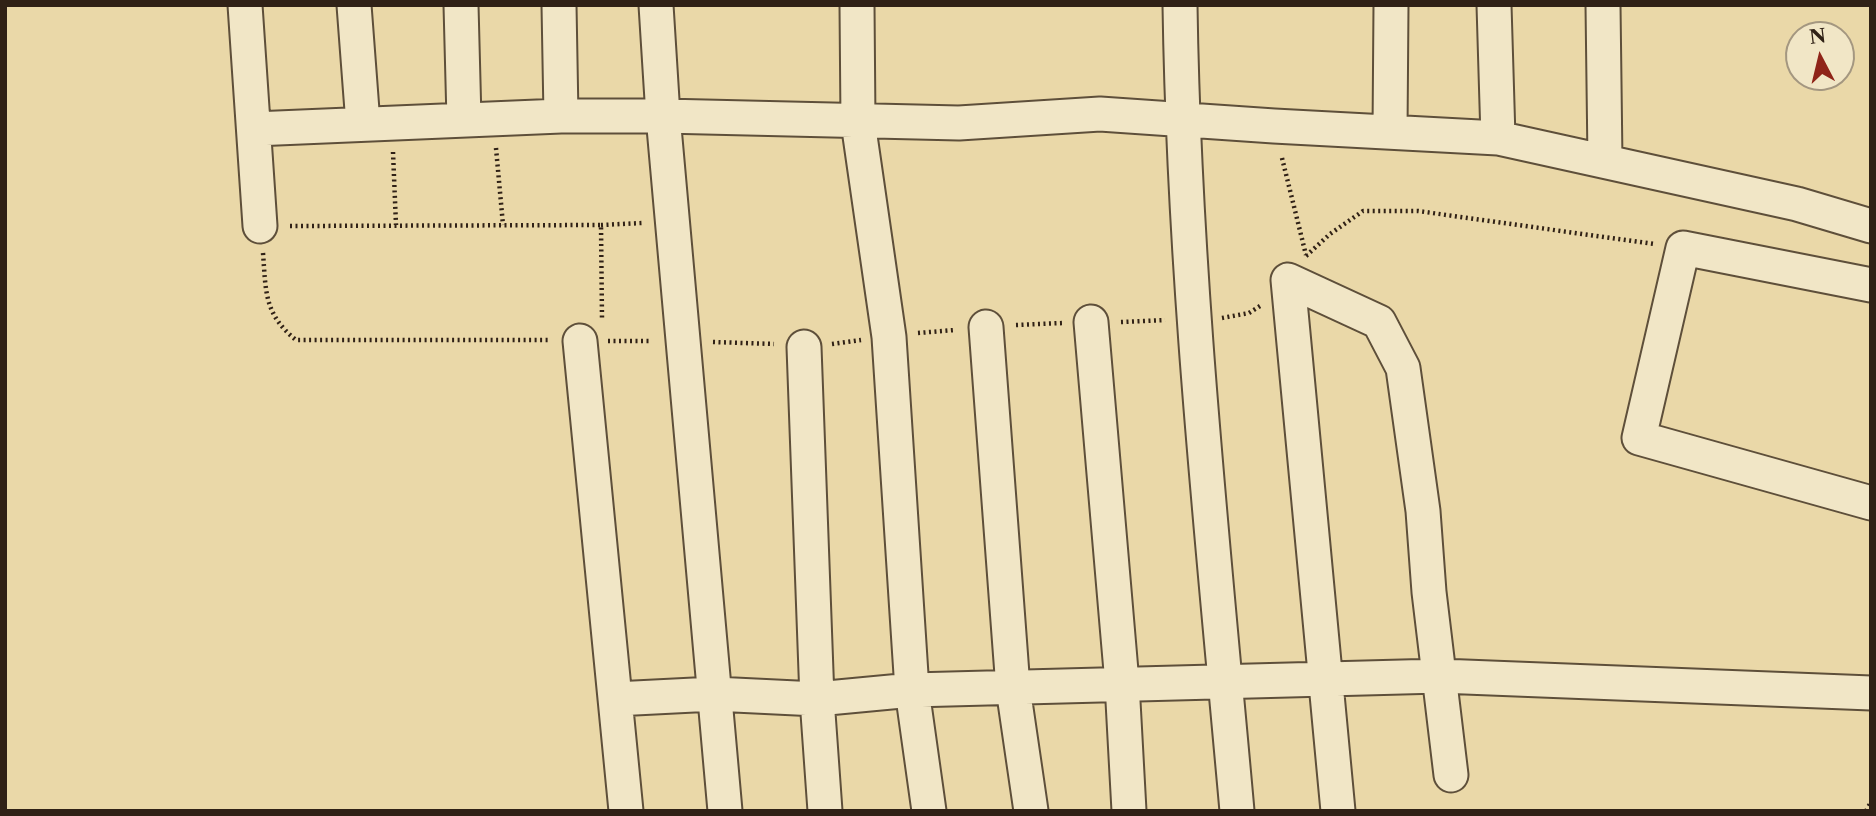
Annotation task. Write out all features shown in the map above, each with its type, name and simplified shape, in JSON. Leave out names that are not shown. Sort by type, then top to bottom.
[{"type":"street","points":[[245,5],[260,226]]},
{"type":"street","points":[[354,5],[377,124]]},
{"type":"street","points":[[461,5],[479,119]]},
{"type":"street","points":[[559,5],[561,116]]},
{"type":"street","points":[[656,5],[672,221],[726,811]]},
{"type":"street","points":[[857,5],[858,122],[889,337],[912,690],[929,811]]},
{"type":"street","points":[[1180,5],[1182,120],[1194,319],[1237,811]]},
{"type":"street","points":[[1390,132],[1391,5]]},
{"type":"street","points":[[1494,5],[1498,138]]},
{"type":"street","points":[[1603,5],[1605,161]]},
{"type":"street","points":[[254,129],[561,116],[959,123],[1100,114],[1498,138],[1797,204],[1871,226]]},
{"type":"street","points":[[1871,285],[1683,248],[1639,438],[1871,503]]},
{"type":"street","points":[[1297,268],[1378,322],[1403,368],[1423,511],[1429,592],[1451,775]]},
{"type":"street","points":[[1297,268],[1338,811]]},
{"type":"street","points":[[1091,322],[1122,683],[1129,811]]},
{"type":"street","points":[[986,327],[1013,688],[1031,811]]},
{"type":"street","points":[[591,341],[625,811]]},
{"type":"street","points":[[804,347],[817,699],[825,811]]},
{"type":"street","points":[[615,699],[714,694],[817,699],[912,690],[1440,676],[1871,693]]},
{"type":"path","points":[[479,119],[503,225]]},
{"type":"path","points":[[377,124],[396,225]]},
{"type":"path","points":[[1274,126],[1297,268]]},
{"type":"path","points":[[672,221],[601,225],[260,226],[266,298],[272,315],[281,328],[296,340],[683,341],[804,347],[986,327],[1218,319],[1249,313],[1271,300],[1297,268],[1331,234],[1363,211],[1418,211],[1683,248]]},
{"type":"path","points":[[591,341],[601,225]]},
{"type":"path","points":[[1866,811],[1871,802]]}]
